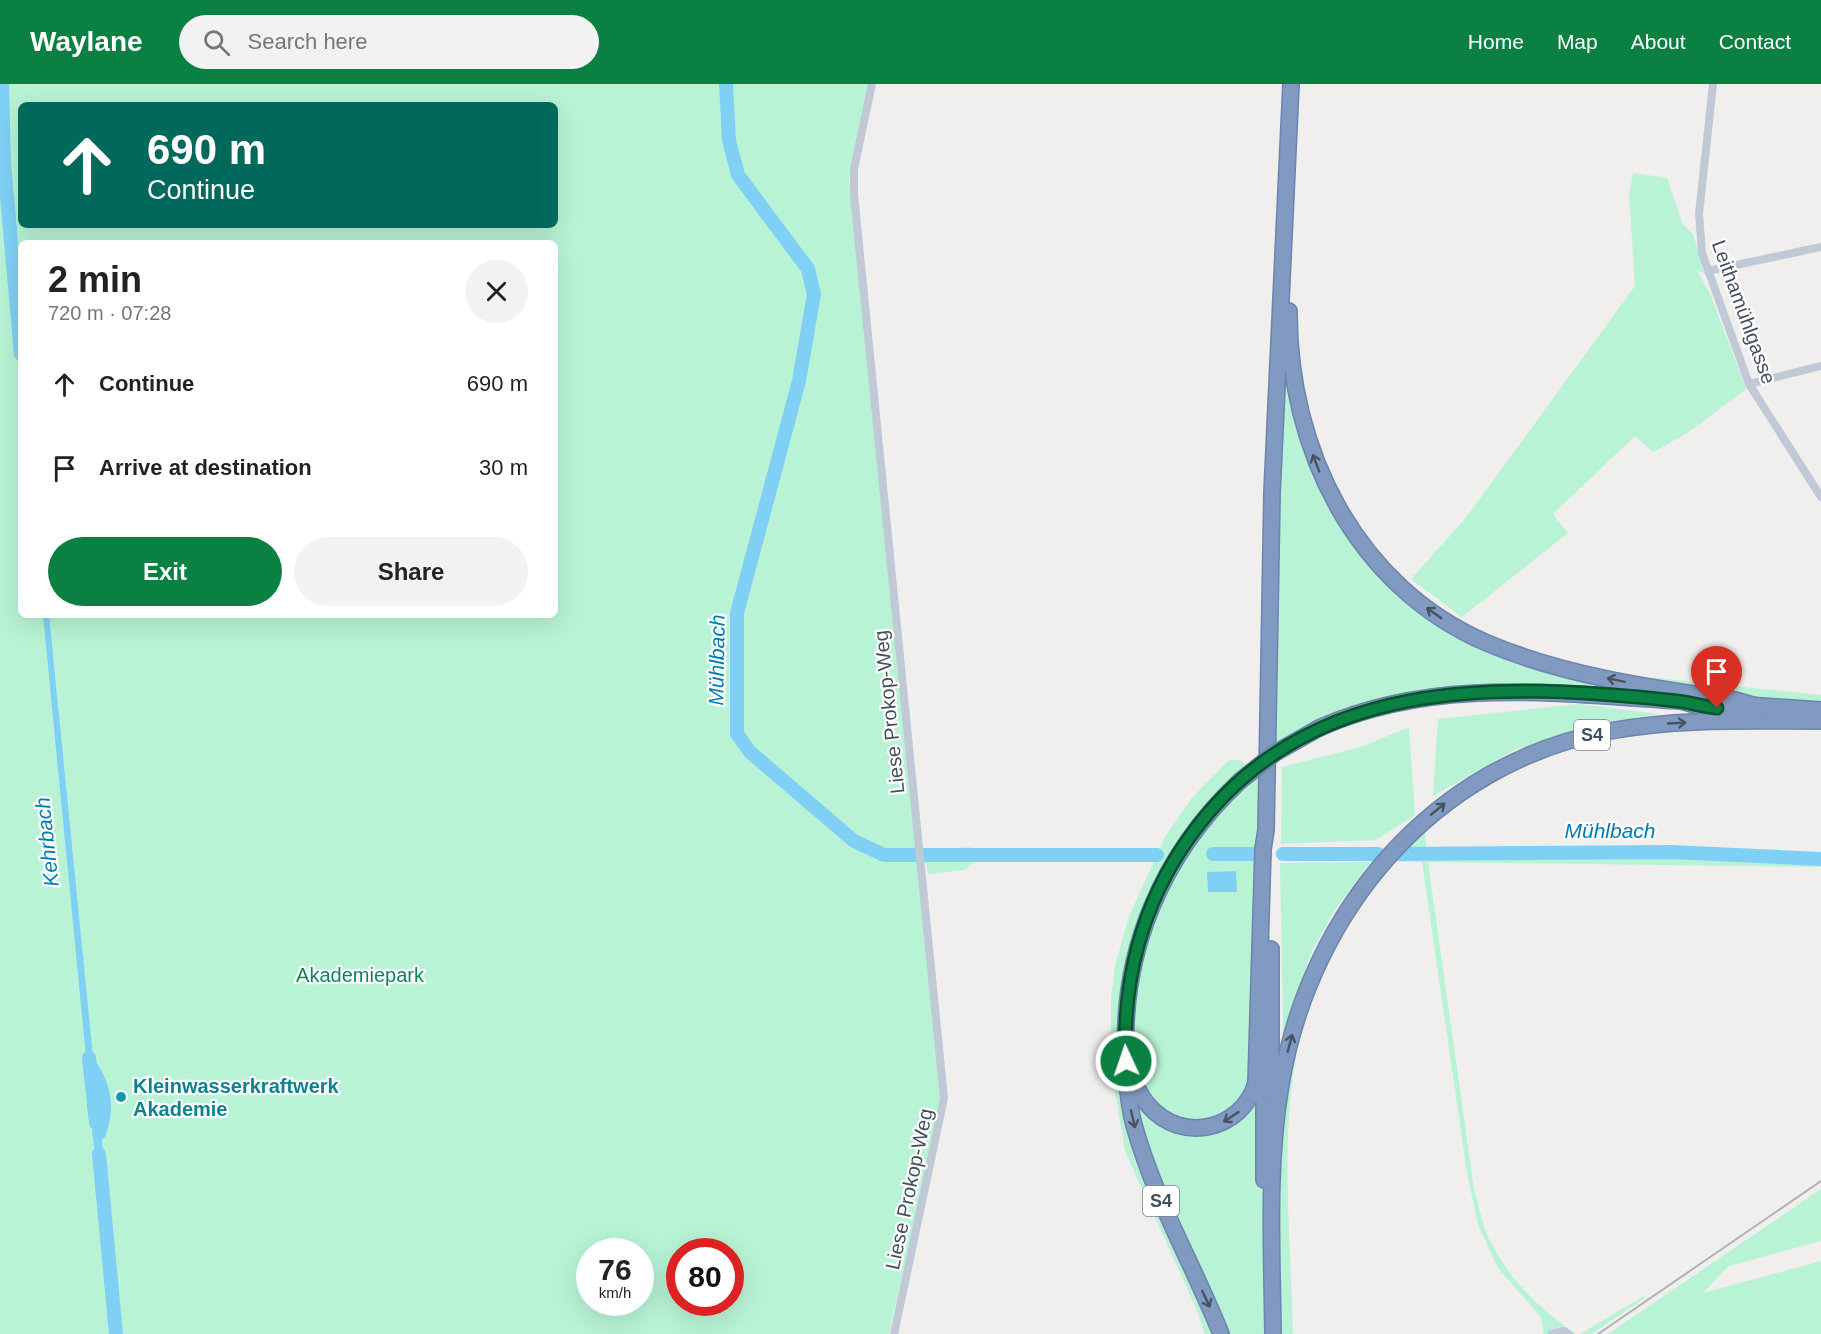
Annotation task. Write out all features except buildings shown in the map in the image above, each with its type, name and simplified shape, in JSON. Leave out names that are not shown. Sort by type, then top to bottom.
[{"type":"highway","points":[[1126,1061],[1145,1102],[1155,1113],[1173,1123],[1187,1127],[1210,1127],[1233,1118],[1254,1091],[1257,1075],[1266,830],[1272,493],[1291,84]]},
{"type":"highway","points":[[1290,108],[1289,317],[1291,357],[1302,419],[1327,490],[1368,554],[1403,592],[1442,619],[1486,642],[1533,659],[1593,675],[1735,700],[1756,706]]},
{"type":"highway","name":"S4","points":[[1221,1334],[1147,1166],[1128,1098],[1125,1026],[1128,987],[1151,906],[1162,882],[1189,838],[1210,811],[1240,781],[1275,753],[1319,728],[1391,703],[1476,692],[1574,692],[1821,710]]},
{"type":"highway","points":[[1681,701],[1726,709],[1821,716]]},
{"type":"highway","name":"S4","points":[[1273,1334],[1271,1204],[1278,1099],[1298,1015],[1316,969],[1336,930],[1389,854],[1423,822],[1470,786],[1515,761],[1565,742],[1611,731],[1662,724],[1821,721]]},
{"type":"highway","points":[[1266,830],[1271,849],[1271,1204]]},
{"type":"highway","points":[[1262,904],[1265,1334]]},
{"type":"street","name":"Liese Prokop-Weg","points":[[872,84],[854,169],[854,195],[921,849],[944,1108],[894,1334]]},
{"type":"street","name":"Leithamühlgasse","points":[[1713,84],[1699,214],[1699,237],[1708,271],[1749,384],[1821,497]]},
{"type":"street","points":[[1708,271],[1821,247]]},
{"type":"street","points":[[1749,384],[1821,366]]},
{"type":"street","points":[[1552,1334],[1564,1331],[1569,1334]]},
{"type":"green space","name":"Akademiepark","points":[[0,84],[868,84],[849,178],[941,1102],[889,1334],[0,1334]]},
{"type":"green space","points":[[1633,173],[1667,178],[1683,225],[1693,234],[1705,274],[1697,270],[1711,296],[1746,389],[1689,432],[1653,452],[1635,436],[1553,514],[1568,533],[1462,617],[1411,579],[1465,519],[1635,286],[1629,195]]},
{"type":"green space","points":[[1291,357],[1327,490],[1403,592],[1486,642],[1625,682],[1622,696],[1477,692],[1315,722],[1267,750],[1278,359]]},
{"type":"green space","points":[[1648,677],[1821,695],[1821,702],[1712,691]]},
{"type":"green space","points":[[1579,704],[1659,714],[1586,727],[1515,750],[1433,796],[1438,719]]},
{"type":"green space","points":[[1409,727],[1415,815],[1376,840],[1281,844],[1282,767],[1361,747]]},
{"type":"green space","points":[[1229,760],[1240,760],[1246,765],[1210,801],[1180,840],[1156,882],[1138,925],[1125,970],[1119,1017],[1120,1066],[1133,1156],[1216,1334],[1205,1334],[1195,1306],[1125,1151],[1111,1067],[1111,998],[1115,966],[1128,919],[1165,837],[1191,799]]},
{"type":"green space","points":[[1267,768],[1265,1334],[1221,1334],[1133,1124],[1125,1013],[1135,956],[1196,828]]},
{"type":"green space","points":[[1425,830],[1426,848],[1821,852],[1821,867],[1428,862],[1474,1189],[1484,1227],[1497,1253],[1515,1280],[1550,1315],[1576,1334],[1544,1334],[1541,1317],[1498,1268],[1478,1225],[1467,1173],[1422,862],[1394,861]]},
{"type":"green space","points":[[970,847],[976,853],[976,860],[965,870],[928,874],[924,850]]},
{"type":"green space","points":[[1370,862],[1334,911],[1312,951],[1283,1032],[1280,863]]},
{"type":"green space","points":[[1291,1056],[1296,1057],[1291,1091],[1287,1161],[1293,1334],[1280,1334],[1280,1130]]},
{"type":"green space","points":[[1821,1189],[1821,1241],[1729,1266],[1703,1293],[1821,1261],[1821,1334],[1608,1334]]},
{"type":"green space","points":[[1644,1296],[1646,1297],[1592,1334],[1580,1334]]},
{"type":"water","points":[[43,618],[49,618],[93,1057],[98,1072],[88,1077]]},
{"type":"water","points":[[1236,871],[1237,892],[1208,892],[1207,872]]},
{"type":"water","points":[[101,1104],[102,1115],[108,1117],[102,1140],[104,1172],[96,1171],[92,1124],[87,1106]]},
{"type":"waterway","name":"Kehrbach","points":[[2,84],[4,163],[18,320]]},
{"type":"waterway","name":"Mühlbach","points":[[726,84],[729,140],[738,175],[808,269],[814,294],[799,381],[737,613],[737,734],[750,752],[854,841],[884,855],[1157,855]]},
{"type":"waterway","name":"Mühlbach","points":[[1398,854],[1671,852],[1821,859]]},
{"type":"waterway","name":"Mühlbach","points":[[1213,854],[1255,854]]},
{"type":"waterway","name":"Mühlbach","points":[[1283,854],[1378,854]]},
{"type":"waterway","name":"Kehrbach","points":[[89,1058],[96,1123]]},
{"type":"waterway","name":"Kehrbach","points":[[91,1067],[104,1099],[104,1116],[99,1133]]},
{"type":"waterway","name":"Kehrbach","points":[[99,1154],[116,1334]]},
{"type":"railway","points":[[1598,1334],[1821,1181]]},
{"type":"place","name":"Kleinwasserkraftwerk Akademie","points":[[121,1097]]},
{"type":"route","points":[[1126,1061],[1125,1013],[1130,978],[1142,928],[1162,882],[1182,847],[1210,811],[1249,773],[1294,741],[1334,722],[1375,707],[1429,696],[1476,692],[1574,692],[1681,701],[1717,708]]}]
